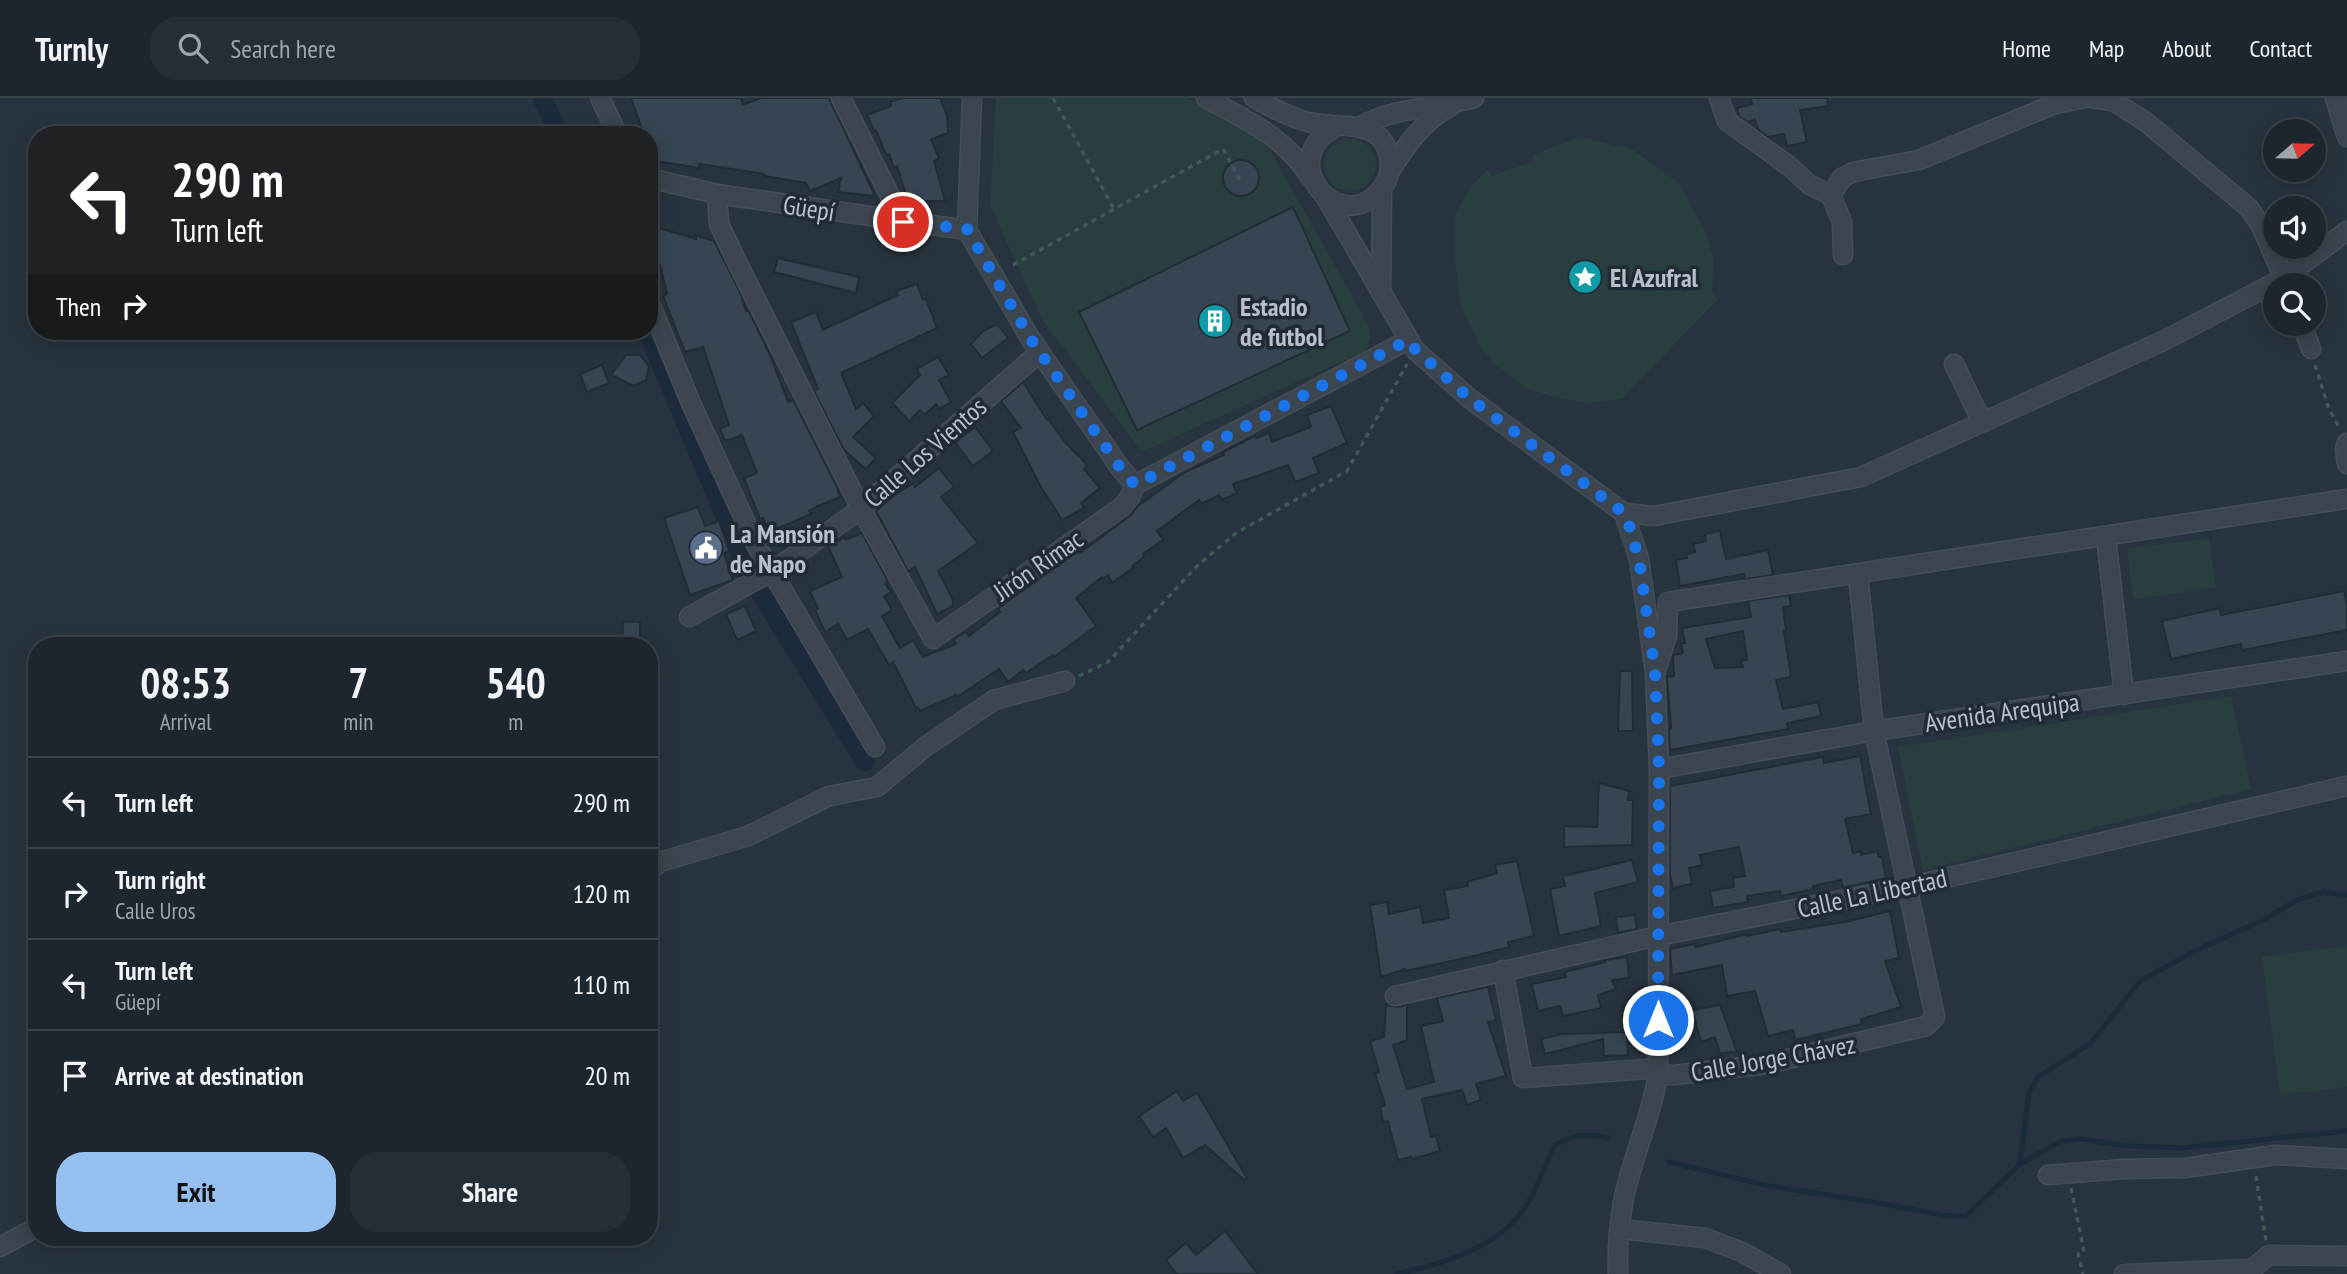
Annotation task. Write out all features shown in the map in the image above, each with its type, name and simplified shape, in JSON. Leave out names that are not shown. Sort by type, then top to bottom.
[{"type":"street","points":[[600,98],[614,126]]},
{"type":"street","points":[[841,98],[903,222]]},
{"type":"street","points":[[972,98],[967,229],[1040,352],[1135,485],[1412,345]]},
{"type":"street","points":[[1254,98],[1307,122],[1338,126],[1361,126],[1401,111],[1465,99]]},
{"type":"street","points":[[1386,98],[1401,111]]},
{"type":"street","points":[[1719,98],[1727,121],[1789,166],[1810,185],[1831,195],[1842,222],[1843,255]]},
{"type":"street","points":[[1831,195],[1842,178],[1853,172],[1919,160],[2055,104],[2089,98],[2113,101],[2146,122],[2249,208],[2260,224],[2282,273]]},
{"type":"street","points":[[2335,98],[2347,137]]},
{"type":"street","points":[[1211,99],[1280,141],[1298,158],[1325,196],[1412,345],[1469,398],[1624,513],[1654,516],[1861,477],[2163,341],[2263,292]]},
{"type":"street","points":[[1382,296],[1382,189],[1390,171],[1410,141],[1434,116],[1465,99]]},
{"type":"street","points":[[1311,178],[1312,152],[1327,131],[1338,126]]},
{"type":"street","points":[[1361,126],[1380,138],[1386,148],[1390,171]]},
{"type":"street","name":"Güepí","points":[[658,181],[717,194],[967,229]]},
{"type":"street","points":[[1325,196],[1348,205],[1361,204],[1382,189]]},
{"type":"street","points":[[717,194],[719,224],[861,509]]},
{"type":"street","points":[[2296,273],[2347,231]]},
{"type":"street","points":[[658,323],[690,401],[771,572],[875,747]]},
{"type":"street","points":[[2306,336],[2311,349]]},
{"type":"street","name":"Calle Los Vientos","points":[[689,617],[771,572],[861,509],[1040,352]]},
{"type":"street","points":[[1954,364],[1982,422]]},
{"type":"street","points":[[2347,443],[2347,464]]},
{"type":"street","name":"Jirón Rímac","points":[[861,509],[933,639],[1122,507],[1135,485]]},
{"type":"street","points":[[1655,672],[1667,636],[1668,602],[2347,499]]},
{"type":"street","points":[[1618,1274],[1623,1201],[1653,1102],[1658,1075],[1659,769],[1655,672],[1639,559],[1624,513]]},
{"type":"street","points":[[2106,537],[2124,695]]},
{"type":"street","points":[[1858,574],[1874,731],[1907,887]]},
{"type":"street","name":"Avenida Arequipa","points":[[1659,769],[1874,731],[2347,661]]},
{"type":"street","points":[[658,864],[748,836],[830,796],[877,787],[925,747],[995,700],[1065,681]]},
{"type":"street","name":"Calle La Libertad","points":[[1395,996],[1658,936],[1907,887],[2347,786]]},
{"type":"street","name":"Calle Jorge Chávez","points":[[1503,970],[1523,1078],[1647,1069],[1658,1075],[1674,1075],[1815,1054],[1926,1026],[1935,1017],[1907,887]]},
{"type":"street","points":[[2048,1175],[2185,1168],[2276,1155],[2347,1159]]},
{"type":"street","points":[[1620,1229],[1705,1238],[1742,1252],[1781,1274]]},
{"type":"street","points":[[0,1247],[28,1232]]},
{"type":"street","points":[[2124,1274],[2253,1272],[2269,1255],[2347,1256]]},
{"type":"path","points":[[1053,98],[1114,209]]},
{"type":"path","points":[[1013,265],[1223,149],[1240,180]]},
{"type":"path","points":[[1065,681],[1108,662],[1197,566],[1236,533],[1347,471],[1412,345]]},
{"type":"path","points":[[2311,349],[2329,409]]},
{"type":"path","points":[[2255,1169],[2269,1255]]},
{"type":"path","points":[[2083,1274],[2078,1254],[2084,1252],[2070,1186],[2090,1171]]},
{"type":"green space","points":[[996,98],[1187,98],[1255,134],[1271,152],[1369,326],[1370,339],[1365,351],[1142,452],[1042,320],[990,205]]},
{"type":"green space","name":"El Azufral","points":[[1580,137],[1632,149],[1679,183],[1706,233],[1714,261],[1712,293],[1718,299],[1622,399],[1586,403],[1526,388],[1494,364],[1480,347],[1461,306],[1455,259],[1455,215],[1470,187],[1488,169],[1492,176],[1534,161],[1532,155]]},
{"type":"green space","points":[[1350,139],[1360,141],[1368,147],[1374,155],[1374,175],[1368,183],[1360,189],[1350,191],[1340,189],[1332,183],[1326,175],[1324,165],[1326,155],[1332,147],[1340,141]]},
{"type":"green space","points":[[2209,538],[2216,588],[2133,599],[2127,549]]},
{"type":"green space","points":[[2231,696],[2251,789],[1923,870],[1898,747]]},
{"type":"green space","points":[[2347,946],[2347,1087],[2280,1095],[2262,956]]},
{"type":"building","points":[[631,98],[741,98],[743,105],[761,98],[829,98],[875,196],[838,192],[841,178],[810,191],[806,183],[764,174],[699,164],[699,168],[658,161],[658,126],[641,126]]},
{"type":"building","points":[[903,98],[940,98],[947,115],[948,133],[931,139],[939,159],[934,161],[945,201],[908,201],[897,166],[894,168],[889,154],[886,155],[867,115],[891,106],[890,102]]},
{"type":"building","points":[[1750,98],[1827,98],[1828,106],[1800,110],[1807,142],[1787,146],[1784,134],[1768,137],[1758,129],[1755,120],[1747,122],[1739,116],[1737,108],[1752,104]]},
{"type":"building","points":[[1241,160],[1253,166],[1259,178],[1253,190],[1241,196],[1229,190],[1223,178],[1229,166]]},
{"type":"building","name":"Estadio de futbol","points":[[1293,207],[1350,331],[1137,430],[1079,312]]},
{"type":"building","points":[[658,228],[696,239],[695,235],[714,241],[740,292],[746,311],[748,310],[770,355],[788,402],[793,400],[840,497],[809,511],[811,514],[769,532],[763,518],[760,519],[744,478],[757,473],[742,435],[725,441],[720,428],[729,425],[703,347],[685,352],[663,296],[667,294],[660,265]]},
{"type":"building","points":[[778,258],[859,277],[856,293],[774,272]]},
{"type":"building","points":[[917,284],[937,328],[841,373],[856,409],[863,403],[874,416],[853,437],[876,458],[866,469],[844,450],[814,391],[818,389],[791,322],[816,312],[823,330],[898,295],[896,291]]},
{"type":"building","points":[[997,324],[1008,338],[982,358],[971,344],[983,331]]},
{"type":"building","points":[[626,355],[640,355],[649,366],[646,380],[634,386],[611,375]]},
{"type":"building","points":[[938,357],[949,375],[939,380],[951,402],[939,409],[936,404],[924,415],[920,410],[909,421],[892,403],[920,375],[917,369]]},
{"type":"building","points":[[602,365],[609,383],[587,392],[580,374]]},
{"type":"building","points":[[1023,382],[1047,420],[1078,454],[1087,466],[1084,469],[1100,488],[1081,503],[1085,507],[1062,520],[1041,487],[1013,432],[1021,428],[1001,401]]},
{"type":"building","points":[[1331,406],[1347,443],[1313,458],[1319,473],[1295,482],[1288,465],[1233,484],[1237,493],[1222,500],[1219,495],[1201,504],[1199,500],[1157,531],[1163,540],[1143,554],[1144,557],[1132,566],[1133,568],[1112,583],[1108,575],[1103,579],[1102,577],[1076,598],[1096,626],[1054,657],[1053,655],[1026,673],[1023,670],[1008,682],[999,669],[957,697],[956,695],[920,711],[893,662],[889,665],[868,629],[847,640],[838,624],[825,632],[815,610],[818,609],[810,591],[842,577],[828,546],[845,537],[846,540],[862,533],[888,581],[885,583],[891,592],[884,596],[892,610],[882,616],[900,648],[913,640],[923,657],[956,644],[953,640],[965,632],[969,636],[1000,612],[998,609],[1006,602],[1078,551],[1080,553],[1185,472],[1224,455],[1223,452],[1255,436],[1256,438],[1269,433],[1272,442],[1311,427],[1307,415]]},
{"type":"building","points":[[975,427],[993,451],[973,466],[955,442]]},
{"type":"building","points":[[939,468],[954,487],[941,497],[978,543],[938,571],[953,600],[953,606],[937,614],[915,567],[908,571],[876,511],[897,493],[913,484],[915,487]]},
{"type":"building","points":[[698,507],[705,526],[719,521],[729,551],[724,553],[733,580],[690,595],[664,518]]},
{"type":"building","points":[[1720,531],[1726,559],[1768,550],[1773,575],[1745,579],[1744,574],[1680,586],[1676,560],[1687,558],[1686,554],[1695,552],[1693,544],[1706,541],[1705,534]]},
{"type":"building","points":[[2344,591],[2347,630],[2242,650],[2241,644],[2171,659],[2162,621],[2220,608],[2221,615]]},
{"type":"building","points":[[1789,595],[1791,606],[1783,607],[1791,677],[1776,680],[1783,709],[1818,702],[1821,716],[1787,723],[1788,729],[1670,750],[1667,677],[1674,676],[1673,655],[1683,653],[1681,643],[1685,643],[1682,628],[1751,617],[1748,601]],"holes":[[[1743,631],[1747,660],[1741,661],[1743,667],[1715,668],[1706,639]]]},
{"type":"building","points":[[745,606],[756,631],[737,640],[726,614]]},
{"type":"building","points":[[623,622],[640,622],[640,637],[622,637]]},
{"type":"building","points":[[1620,671],[1632,671],[1633,731],[1618,731]]},
{"type":"building","points":[[1860,756],[1871,814],[1845,819],[1853,853],[1861,851],[1861,855],[1877,851],[1879,857],[1882,857],[1886,878],[1843,888],[1841,880],[1781,896],[1780,891],[1747,896],[1748,902],[1713,908],[1710,891],[1734,887],[1733,878],[1745,876],[1739,847],[1700,855],[1702,865],[1689,868],[1692,884],[1673,888],[1670,875],[1670,786],[1823,757],[1824,763]]},
{"type":"building","points":[[1599,783],[1629,791],[1628,800],[1633,800],[1632,845],[1564,847],[1564,826],[1597,827]]},
{"type":"building","points":[[1632,860],[1638,882],[1595,893],[1601,926],[1559,936],[1550,889],[1565,886],[1563,876]]},
{"type":"building","points":[[1517,861],[1534,936],[1508,942],[1509,947],[1406,971],[1405,969],[1381,977],[1370,905],[1387,902],[1389,914],[1420,907],[1423,923],[1449,918],[1444,890],[1468,886],[1467,882],[1497,873],[1495,865]]},
{"type":"building","points":[[1890,911],[1899,958],[1885,961],[1901,1007],[1861,1019],[1862,1024],[1795,1040],[1793,1030],[1768,1036],[1755,991],[1727,996],[1722,965],[1672,975],[1670,949],[1695,944],[1696,947],[1747,934],[1780,929],[1781,932],[1850,921]]},
{"type":"building","points":[[1635,915],[1637,929],[1618,933],[1616,917]]},
{"type":"building","points":[[1627,957],[1629,978],[1612,980],[1616,989],[1598,995],[1601,1008],[1563,1016],[1560,1006],[1538,1011],[1532,984],[1566,977],[1565,972],[1605,960]]},
{"type":"building","points":[[1488,987],[1496,1021],[1488,1022],[1506,1076],[1476,1084],[1481,1100],[1467,1105],[1462,1090],[1422,1099],[1431,1137],[1436,1136],[1440,1151],[1398,1160],[1388,1121],[1383,1122],[1380,1107],[1385,1105],[1375,1073],[1379,1072],[1370,1041],[1384,1037],[1386,1005],[1407,1005],[1407,1040],[1393,1045],[1407,1089],[1434,1082],[1421,1026],[1443,1021],[1437,998]]},
{"type":"building","points":[[1720,1005],[1737,1052],[1720,1053],[1715,1037],[1701,1042],[1692,1010]]},
{"type":"building","points":[[1627,1032],[1628,1055],[1604,1056],[1603,1039],[1545,1054],[1541,1039],[1561,1034]]},
{"type":"building","points":[[1177,1091],[1183,1101],[1197,1093],[1247,1178],[1244,1180],[1205,1145],[1183,1158],[1166,1128],[1153,1137],[1139,1116]]},
{"type":"building","points":[[1225,1231],[1258,1274],[1177,1274],[1166,1260],[1186,1243],[1196,1255]]},
{"type":"waterway","points":[[542,98],[556,126]]},
{"type":"waterway","points":[[651,340],[748,571]]},
{"type":"waterway","points":[[761,594],[865,762]]},
{"type":"waterway","points":[[2020,1164],[2029,1092],[2038,1077],[2091,1043],[2140,981],[2195,951],[2265,919],[2297,900],[2323,892],[2347,895]]},
{"type":"waterway","points":[[1669,1162],[1769,1186],[1948,1216],[1966,1216],[2020,1164],[2062,1141],[2082,1139],[2128,1146],[2182,1148],[2347,1131]]},
{"type":"waterway","points":[[1397,1274],[1452,1259],[1487,1243],[1502,1232],[1527,1204],[1555,1145],[1581,1136],[1608,1138]]},
{"type":"place","name":"El Azufral","points":[[1585,277]]},
{"type":"place","name":"Estadio de futbol","points":[[1215,321]]},
{"type":"place","name":"La Mansión de Napo","points":[[706,548]]},
{"type":"route","points":[[903,222],[967,229],[1030,338],[1135,485],[1408,340],[1469,398],[1624,513],[1639,559],[1655,672],[1659,769],[1658,1020]]}]
